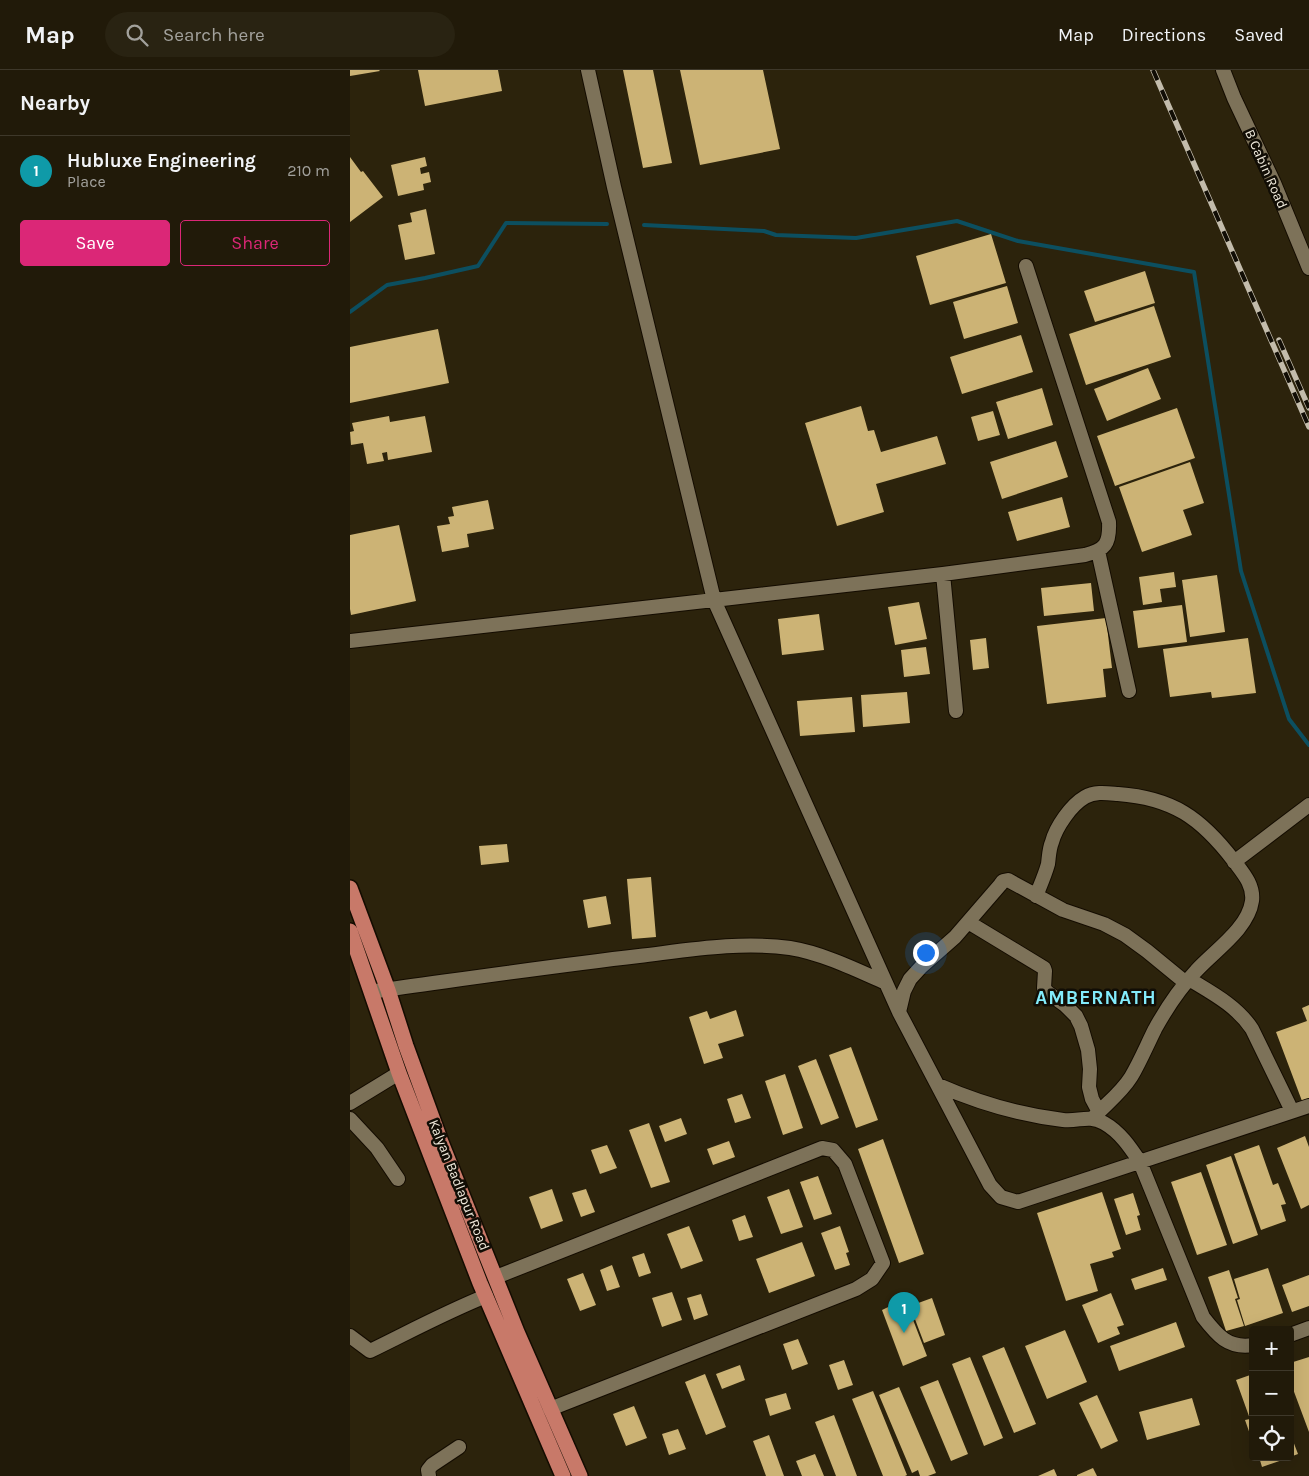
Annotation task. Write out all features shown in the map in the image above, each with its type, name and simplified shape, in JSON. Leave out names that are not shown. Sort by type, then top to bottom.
[{"type":"main road","name":"Kalyan Badlapur Road","points":[[350,888],[388,990],[415,1071],[434,1144],[483,1290],[544,1412],[580,1476]]},
{"type":"main road","name":"Kalyan Badlapur Road","points":[[350,931],[399,1073],[496,1277],[544,1412],[563,1476]]},
{"type":"main road","points":[[483,1290],[496,1277]]},
{"type":"street","points":[[588,70],[614,187],[714,600],[898,1012],[990,1185],[1002,1197],[1018,1202],[1309,1106]]},
{"type":"street","name":"B Cabin Road","points":[[1223,70],[1309,268]]},
{"type":"street","points":[[350,641],[943,574],[1085,555],[1098,551],[1105,544],[1109,533],[1109,522],[1026,266]]},
{"type":"street","points":[[1098,551],[1130,691]]},
{"type":"street","points":[[943,574],[956,711]]},
{"type":"street","points":[[938,1085],[968,1098],[1036,1116],[1065,1121],[1096,1115],[1119,1093],[1131,1077],[1155,1029],[1187,981],[1236,932],[1252,903],[1252,892],[1248,880],[1206,828],[1181,810],[1162,802],[1135,795],[1101,792],[1085,797],[1069,811],[1057,829],[1051,844],[1048,864],[1036,896]]},
{"type":"street","points":[[1234,862],[1309,804]]},
{"type":"street","points":[[898,1012],[904,991],[910,979],[955,937],[1003,881],[1008,880],[1063,910],[1104,924],[1125,935],[1187,981],[1235,1009],[1246,1019],[1252,1029],[1292,1111]]},
{"type":"street","points":[[968,922],[1044,968],[1044,988],[1076,1016],[1088,1050],[1089,1087],[1096,1115],[1116,1131],[1128,1144],[1140,1162],[1203,1317],[1216,1334],[1231,1344],[1249,1346]]},
{"type":"street","points":[[372,992],[581,962],[722,946],[760,945],[792,948],[827,958],[856,969],[886,984]]},
{"type":"street","points":[[350,1103],[399,1073]]},
{"type":"street","points":[[350,1120],[377,1148],[398,1179]]},
{"type":"street","points":[[496,1277],[822,1148],[832,1150],[845,1164],[883,1263],[872,1279],[856,1289],[544,1412]]},
{"type":"street","points":[[350,1336],[370,1351],[465,1304],[483,1290]]},
{"type":"street","points":[[1294,1334],[1309,1328]]},
{"type":"street","points":[[429,1476],[428,1470],[432,1465],[459,1447]]},
{"type":"building","points":[[350,70],[379,70],[380,71],[350,76]]},
{"type":"building","points":[[418,70],[498,70],[502,91],[425,106]]},
{"type":"building","points":[[623,70],[653,70],[672,163],[643,168]]},
{"type":"building","points":[[680,70],[763,70],[780,149],[700,165]]},
{"type":"building","points":[[350,157],[383,197],[350,222]]},
{"type":"building","points":[[425,157],[427,166],[420,168],[421,174],[429,172],[431,182],[423,184],[424,190],[398,196],[391,165]]},
{"type":"building","points":[[426,209],[435,254],[405,260],[398,225],[412,222],[410,213]]},
{"type":"building","points":[[991,234],[1006,283],[930,305],[916,256]]},
{"type":"building","points":[[1145,271],[1155,303],[1095,322],[1084,291]]},
{"type":"building","points":[[1007,286],[1018,323],[964,339],[953,302]]},
{"type":"building","points":[[1154,306],[1171,357],[1086,385],[1069,334]]},
{"type":"building","points":[[438,329],[449,383],[350,403],[350,347]]},
{"type":"building","points":[[1021,335],[1033,372],[962,394],[950,357]]},
{"type":"building","points":[[1148,368],[1161,399],[1107,421],[1094,389]]},
{"type":"building","points":[[1042,388],[1053,425],[1008,439],[996,402]]},
{"type":"building","points":[[861,406],[868,431],[874,430],[881,452],[937,436],[946,464],[876,484],[884,512],[837,526],[805,423]]},
{"type":"building","points":[[1177,408],[1195,458],[1115,486],[1097,436]]},
{"type":"building","points":[[993,411],[1000,435],[978,441],[971,417]]},
{"type":"building","points":[[389,416],[390,422],[425,416],[432,452],[388,460],[387,452],[382,453],[384,461],[367,464],[363,443],[351,445],[350,432],[354,431],[352,423]]},
{"type":"building","points":[[1056,441],[1068,477],[1002,499],[990,462]]},
{"type":"building","points":[[1190,462],[1204,503],[1183,510],[1192,535],[1142,552],[1119,487]]},
{"type":"building","points":[[1062,497],[1070,527],[1017,541],[1008,512]]},
{"type":"building","points":[[488,500],[494,529],[467,534],[469,547],[442,552],[437,526],[450,524],[448,517],[454,516],[452,507]]},
{"type":"building","points":[[399,525],[416,601],[351,615],[350,535]]},
{"type":"building","points":[[1174,572],[1176,587],[1160,589],[1162,602],[1143,605],[1139,577]]},
{"type":"building","points":[[1217,575],[1225,632],[1190,637],[1182,580]]},
{"type":"building","points":[[1091,583],[1094,611],[1044,616],[1041,588]]},
{"type":"building","points":[[919,602],[927,639],[895,645],[888,607]]},
{"type":"building","points":[[1182,605],[1187,642],[1138,648],[1133,611]]},
{"type":"building","points":[[819,614],[824,650],[782,655],[778,619]]},
{"type":"building","points":[[1106,618],[1112,668],[1103,669],[1106,697],[1047,704],[1037,626]]},
{"type":"building","points":[[986,638],[989,668],[973,670],[970,640]]},
{"type":"building","points":[[1248,638],[1256,693],[1212,698],[1211,692],[1170,697],[1163,649]]},
{"type":"building","points":[[926,647],[930,674],[904,677],[901,650]]},
{"type":"building","points":[[907,692],[910,723],[863,727],[861,695]]},
{"type":"building","points":[[852,697],[855,732],[800,736],[797,701]]},
{"type":"building","points":[[507,844],[509,862],[481,865],[479,846]]},
{"type":"building","points":[[651,877],[656,937],[632,939],[627,879]]},
{"type":"building","points":[[606,896],[611,924],[588,928],[583,900]]},
{"type":"building","points":[[1309,1005],[1309,1098],[1302,1101],[1276,1032],[1307,1021],[1302,1008]]},
{"type":"building","points":[[736,1010],[744,1036],[718,1044],[723,1058],[704,1064],[689,1017],[707,1011],[710,1019]]},
{"type":"building","points":[[851,1047],[878,1120],[856,1128],[829,1055]]},
{"type":"building","points":[[816,1059],[839,1118],[821,1125],[798,1066]]},
{"type":"building","points":[[785,1074],[803,1128],[783,1135],[765,1081]]},
{"type":"building","points":[[742,1094],[751,1118],[735,1123],[727,1099]]},
{"type":"building","points":[[681,1118],[687,1134],[665,1142],[659,1126]]},
{"type":"building","points":[[649,1123],[670,1182],[651,1188],[629,1130]]},
{"type":"building","points":[[1305,1136],[1309,1147],[1309,1205],[1301,1209],[1277,1148]]},
{"type":"building","points":[[883,1139],[924,1254],[899,1263],[858,1149]]},
{"type":"building","points":[[729,1141],[735,1157],[713,1165],[707,1149]]},
{"type":"building","points":[[607,1145],[617,1168],[600,1174],[591,1150]]},
{"type":"building","points":[[1259,1145],[1273,1185],[1278,1183],[1286,1204],[1281,1205],[1286,1221],[1261,1230],[1234,1154]]},
{"type":"building","points":[[1231,1156],[1258,1235],[1233,1244],[1206,1165]]},
{"type":"building","points":[[1201,1172],[1227,1245],[1197,1255],[1171,1182]]},
{"type":"building","points":[[818,1176],[832,1214],[814,1220],[800,1182]]},
{"type":"building","points":[[552,1189],[563,1221],[541,1229],[529,1197]]},
{"type":"building","points":[[586,1189],[595,1212],[581,1217],[572,1193]]},
{"type":"building","points":[[789,1189],[803,1227],[781,1234],[767,1197]]},
{"type":"building","points":[[1102,1192],[1121,1249],[1112,1252],[1114,1257],[1090,1264],[1098,1291],[1066,1301],[1037,1213]]},
{"type":"building","points":[[1133,1193],[1140,1215],[1137,1216],[1141,1230],[1126,1235],[1114,1199]]},
{"type":"building","points":[[745,1215],[753,1237],[739,1241],[732,1220]]},
{"type":"building","points":[[689,1226],[703,1261],[681,1269],[667,1234]]},
{"type":"building","points":[[840,1226],[849,1252],[846,1253],[850,1265],[835,1270],[821,1233]]},
{"type":"building","points":[[802,1242],[815,1276],[769,1293],[756,1259]]},
{"type":"building","points":[[644,1253],[651,1273],[639,1277],[632,1257]]},
{"type":"building","points":[[612,1265],[620,1287],[607,1291],[600,1270]]},
{"type":"building","points":[[1163,1268],[1167,1280],[1135,1290],[1131,1279]]},
{"type":"building","points":[[1268,1268],[1283,1313],[1245,1326],[1237,1300],[1240,1299],[1234,1279]]},
{"type":"building","points":[[1229,1270],[1238,1298],[1235,1299],[1244,1326],[1226,1331],[1208,1277]]},
{"type":"building","points":[[583,1273],[596,1305],[580,1311],[567,1279]]},
{"type":"building","points":[[1309,1275],[1309,1306],[1292,1312],[1282,1285]]},
{"type":"building","points":[[672,1292],[682,1320],[662,1327],[652,1298]]},
{"type":"building","points":[[1111,1293],[1124,1325],[1117,1327],[1120,1334],[1098,1343],[1082,1305]]},
{"type":"building","points":[[701,1294],[708,1315],[694,1320],[687,1298]]},
{"type":"building","points":[[932,1298],[945,1335],[924,1343],[910,1306]]},
{"type":"building","points":[[905,1299],[927,1356],[903,1366],[882,1310]]},
{"type":"building","points":[[1176,1322],[1185,1347],[1119,1371],[1110,1346]]},
{"type":"building","points":[[1065,1330],[1087,1382],[1047,1399],[1025,1346]]},
{"type":"building","points":[[798,1339],[808,1364],[792,1370],[783,1344]]},
{"type":"building","points":[[1004,1347],[1036,1424],[1014,1433],[982,1356]]},
{"type":"building","points":[[970,1357],[1003,1438],[984,1446],[952,1364]]},
{"type":"building","points":[[1309,1357],[1309,1432],[1294,1392],[1294,1362]]},
{"type":"building","points":[[844,1360],[853,1385],[838,1390],[829,1365]]},
{"type":"building","points":[[740,1365],[745,1380],[722,1389],[716,1374]]},
{"type":"building","points":[[705,1374],[726,1427],[706,1435],[685,1382]]},
{"type":"building","points":[[1249,1375],[1249,1416],[1236,1380]]},
{"type":"building","points":[[938,1380],[968,1454],[951,1461],[920,1387]]},
{"type":"building","points":[[899,1387],[936,1473],[920,1476],[918,1470],[912,1473],[879,1395]]},
{"type":"building","points":[[873,1391],[907,1475],[905,1476],[883,1476],[852,1399]]},
{"type":"building","points":[[786,1393],[791,1409],[770,1416],[765,1399]]},
{"type":"building","points":[[1097,1395],[1118,1441],[1101,1449],[1079,1403]]},
{"type":"building","points":[[1192,1398],[1200,1425],[1147,1440],[1139,1412]]},
{"type":"building","points":[[634,1406],[647,1438],[626,1446],[613,1414]]},
{"type":"building","points":[[834,1415],[857,1476],[836,1476],[815,1422]]},
{"type":"building","points":[[1249,1419],[1249,1431],[1245,1420]]},
{"type":"building","points":[[678,1429],[686,1449],[669,1455],[662,1434]]},
{"type":"building","points":[[769,1435],[784,1476],[766,1476],[753,1441]]},
{"type":"building","points":[[1294,1444],[1298,1454],[1294,1456]]},
{"type":"building","points":[[815,1454],[824,1476],[802,1476],[796,1461]]},
{"type":"building","points":[[1260,1461],[1279,1461],[1262,1467]]},
{"type":"building","points":[[1093,1468],[1097,1476],[1077,1476],[1077,1475]]},
{"type":"building","points":[[1054,1469],[1057,1476],[1038,1476]]},
{"type":"waterway","points":[[644,225],[764,231],[776,235],[856,238],[957,221],[1018,241],[1194,272],[1241,571],[1289,719],[1309,745]]},
{"type":"waterway","points":[[350,312],[387,285],[478,266],[506,223],[607,224]]},
{"type":"railway","points":[[1153,70],[1309,427]]},
{"type":"railway","points":[[1279,340],[1309,408]]},
{"type":"place","name":"Hubluxe Engineering","points":[[904,1333]]},
{"type":"district","name":"AMBERNATH","points":[[1096,998]]}]
